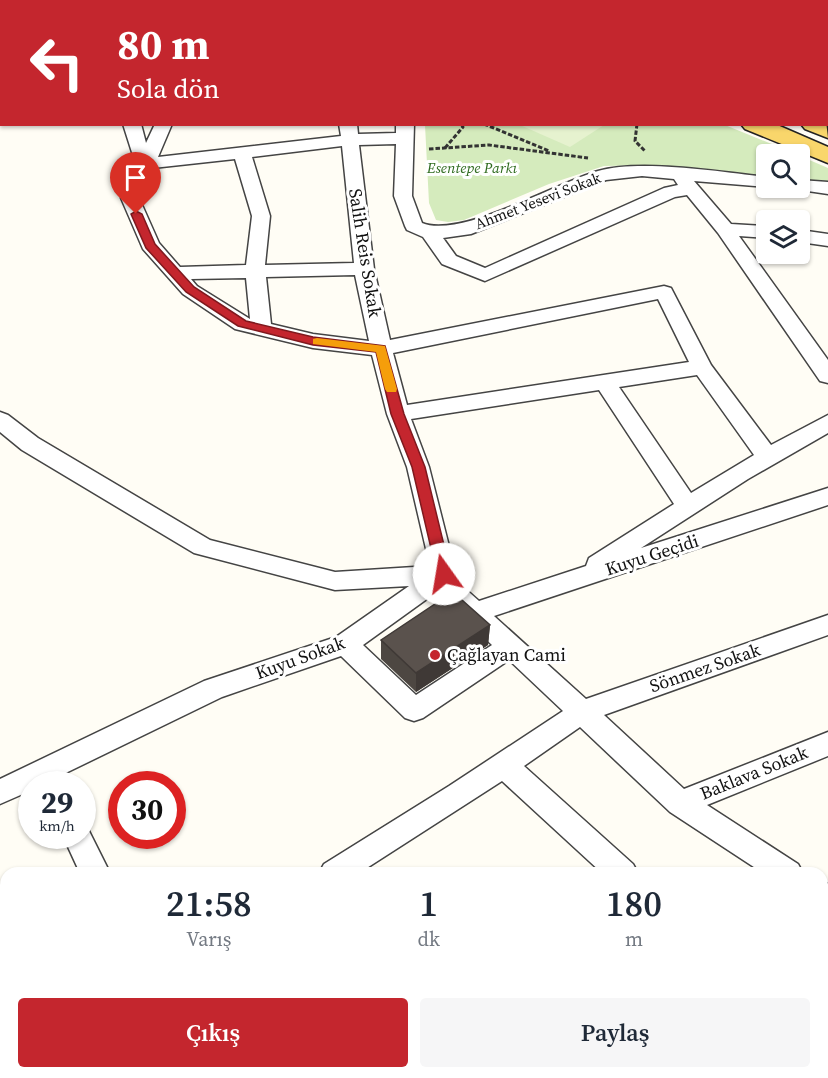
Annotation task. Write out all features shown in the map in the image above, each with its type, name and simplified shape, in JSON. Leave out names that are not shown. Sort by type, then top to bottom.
[{"type":"main road","points":[[758,126],[828,156]]},
{"type":"street","points":[[133,126],[144,164]]},
{"type":"street","points":[[163,126],[130,198],[150,245],[190,290],[242,324],[313,341],[381,349],[664,292],[702,367],[768,456]]},
{"type":"street","points":[[144,164],[242,153],[348,132],[405,137],[403,196],[414,225],[430,233],[449,260],[485,275],[671,192],[685,181],[725,229],[828,376]]},
{"type":"street","name":"Salih Reis Sokak","points":[[348,132],[364,269],[398,414],[418,467],[444,574],[451,591],[476,612]]},
{"type":"street","points":[[242,153],[261,216],[255,271],[261,328]]},
{"type":"street","name":"Ahmet Yesevi Sokak","points":[[430,233],[464,230],[603,175],[642,171],[685,181],[756,182]]},
{"type":"street","points":[[810,186],[828,188]]},
{"type":"street","points":[[725,229],[756,231]]},
{"type":"street","points":[[810,237],[828,240]]},
{"type":"street","points":[[175,273],[364,269]]},
{"type":"street","points":[[398,414],[702,367]]},
{"type":"street","points":[[604,382],[687,506]]},
{"type":"street","points":[[0,420],[30,444],[203,547],[335,581],[444,574]]},
{"type":"street","points":[[573,581],[687,506],[768,456],[828,423]]},
{"type":"street","name":"Kuyu Geçidi","points":[[476,612],[828,496]]},
{"type":"street","name":"Kuyu Sokak","points":[[60,771],[213,688],[345,644],[444,574]]},
{"type":"street","points":[[476,612],[680,803],[780,867]]},
{"type":"street","name":"Sönmez Sokak","points":[[343,867],[504,765],[582,712],[828,625]]},
{"type":"street","points":[[345,644],[414,710],[512,645]]},
{"type":"street","name":"Baklava Sokak","points":[[680,803],[828,744]]},
{"type":"street","points":[[504,765],[616,867]]},
{"type":"street","name":"Kuyu Sokak","points":[[0,792],[18,786]]},
{"type":"street","points":[[83,849],[92,867]]},
{"type":"path","points":[[445,148],[462,126]]},
{"type":"path","points":[[489,126],[556,154]]},
{"type":"path","points":[[405,137],[445,148],[489,145],[590,158]]},
{"type":"green space","name":"Esentepe Parkı","points":[[425,126],[727,126],[772,144],[756,144],[756,175],[658,165],[604,166],[549,184],[464,220],[448,222],[436,220],[429,203]]},
{"type":"green space","points":[[522,126],[602,126],[570,147]]},
{"type":"green space","points":[[810,160],[828,168],[828,182],[810,180]]},
{"type":"building","points":[[453,592],[490,625],[416,673],[381,640]]},
{"type":"slow traffic","points":[[317,342],[381,349],[391,389]]},
{"type":"place","name":"Çağlayan Cami","points":[[435,655]]},
{"type":"route","points":[[136,214],[150,245],[190,290],[242,324],[313,341],[381,349],[398,414],[418,467],[444,574]]}]
